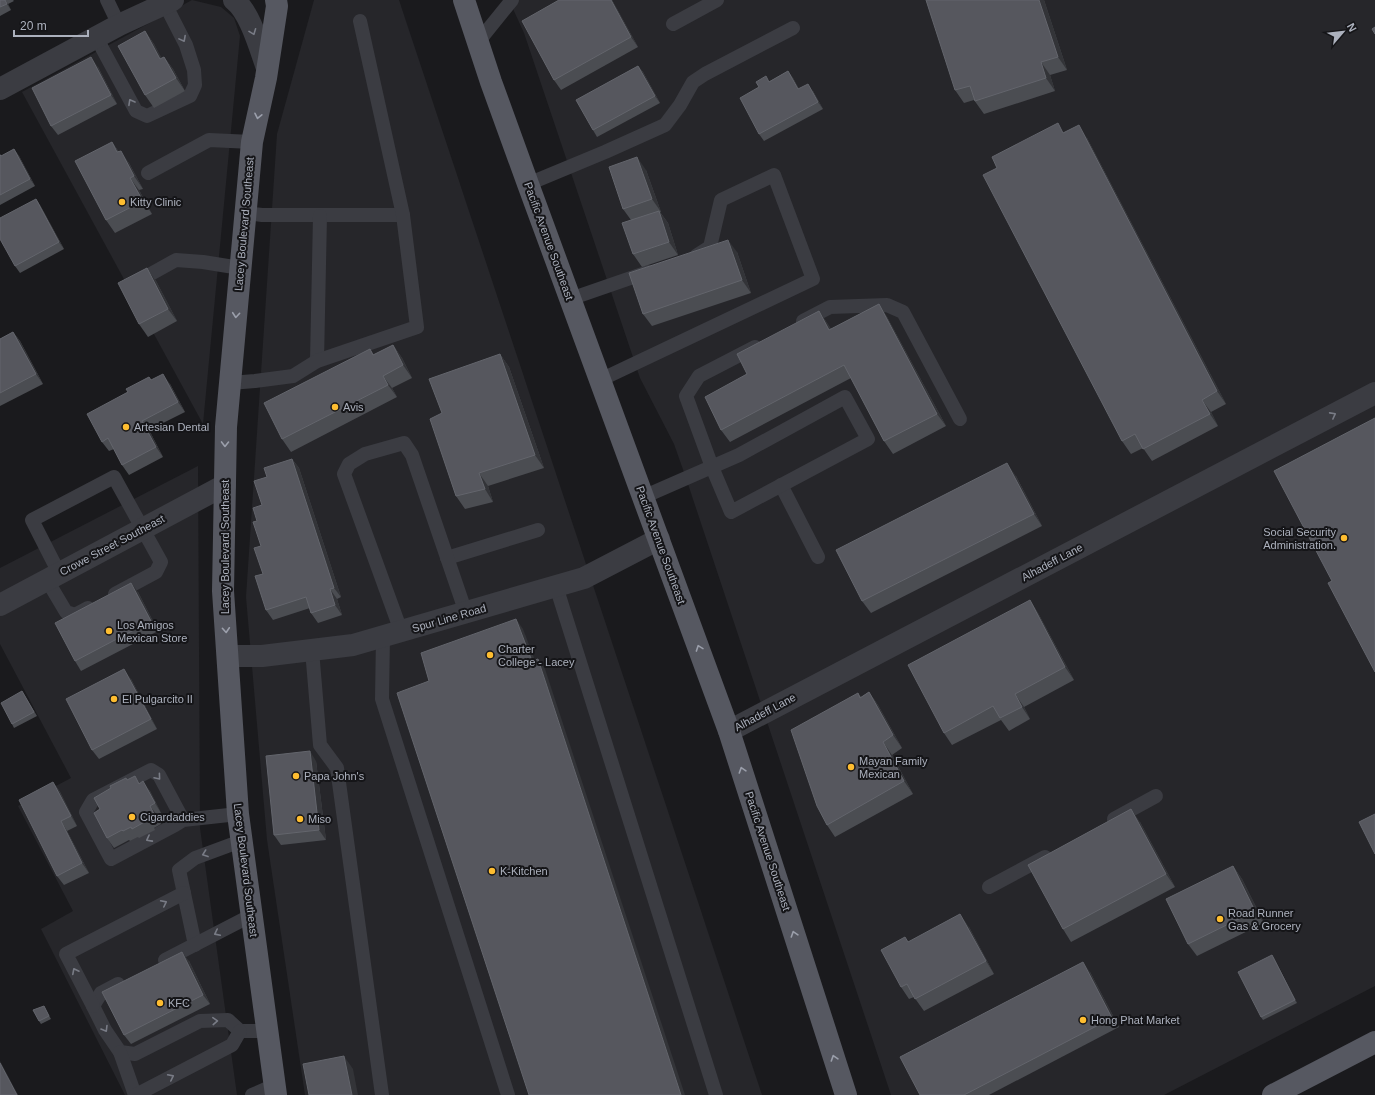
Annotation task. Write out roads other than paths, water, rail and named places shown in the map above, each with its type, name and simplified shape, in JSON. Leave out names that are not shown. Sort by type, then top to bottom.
[{"type":"main road","name":"Lacey Boulevard Southeast","points":[[276,0],[277,6],[267,68],[252,142],[240,268],[226,426],[223,591],[238,814],[276,1090]]},
{"type":"main road","name":"Pacific Avenue Southeast","points":[[464,0],[528,184],[729,731],[846,1095]]},
{"type":"main road","points":[[1273,1095],[1375,1042]]},
{"type":"street","points":[[234,0],[248,17],[267,68]]},
{"type":"street","points":[[0,89],[160,3]]},
{"type":"street","name":"Alhadeff Lane","points":[[729,731],[1375,393]]},
{"type":"street","name":"Crowe Street Southeast","points":[[0,605],[225,484]]},
{"type":"street","name":"Spur Line Road","points":[[228,656],[262,656],[353,645],[584,578],[659,539]]},
{"type":"lane","points":[[107,0],[119,25]]},
{"type":"lane","points":[[478,42],[512,0]]},
{"type":"lane","points":[[673,24],[717,0]]},
{"type":"lane","points":[[96,37],[136,111],[147,116],[190,96],[195,85],[194,70],[186,45],[160,3]]},
{"type":"lane","points":[[230,383],[293,376],[317,361],[417,327],[403,215],[360,21]]},
{"type":"lane","points":[[528,184],[665,125],[680,105],[693,82],[704,74],[793,28]]},
{"type":"lane","points":[[148,173],[209,140],[252,142]]},
{"type":"lane","points":[[600,380],[813,279],[774,175],[721,200],[710,247],[696,256],[681,261]]},
{"type":"lane","points":[[245,213],[262,215],[320,216],[403,215]]},
{"type":"lane","points":[[317,361],[320,216]]},
{"type":"lane","points":[[140,280],[176,260],[203,262],[240,268]]},
{"type":"lane","points":[[570,299],[660,268]]},
{"type":"lane","points":[[789,329],[830,307],[887,305],[903,312],[960,419]]},
{"type":"lane","points":[[643,497],[712,467],[739,455],[845,397],[868,439],[731,512],[712,467],[686,396],[699,376],[768,340]]},
{"type":"lane","points":[[466,613],[412,455],[404,443],[364,454],[349,464],[344,474],[392,634],[382,699],[508,1095]]},
{"type":"lane","points":[[114,477],[144,528],[161,562],[156,572],[75,615],[66,612],[32,520],[114,477]]},
{"type":"lane","points":[[781,485],[818,557]]},
{"type":"lane","points":[[447,558],[538,530]]},
{"type":"lane","points":[[556,586],[716,1095]]},
{"type":"lane","points":[[312,650],[320,745],[337,768],[382,1095]]},
{"type":"lane","points":[[183,820],[159,775],[151,770],[92,800],[86,812],[111,859],[183,820],[238,814]]},
{"type":"lane","points":[[1100,828],[1156,796]]},
{"type":"lane","points":[[195,945],[179,870],[195,858],[242,841]]},
{"type":"lane","points":[[989,887],[1059,849]]},
{"type":"lane","points":[[184,893],[66,954],[105,1030],[120,1052],[136,1095],[232,1045],[240,1031]]},
{"type":"lane","points":[[155,966],[252,915]]},
{"type":"lane","points":[[93,1006],[101,993],[128,979]]},
{"type":"lane","points":[[120,1052],[135,1054],[200,1021],[228,1020],[240,1031],[268,1030]]},
{"type":"lane","points":[[252,1095],[276,1090]]},
{"type":"place","name":"Kitty Clinic","points":[[122,202]]},
{"type":"place","name":"Avis","points":[[335,407]]},
{"type":"place","name":"Artesian Dental","points":[[126,427]]},
{"type":"place","name":"Social Security Administration.","points":[[1344,538]]},
{"type":"place","name":"Los Amigos Mexican Store","points":[[109,631]]},
{"type":"place","name":"Charter College - Lacey","points":[[490,655]]},
{"type":"place","name":"El Pulgarcito II","points":[[114,699]]},
{"type":"place","name":"Mayan Family Mexican","points":[[851,767]]},
{"type":"place","name":"Papa John's","points":[[296,776]]},
{"type":"place","name":"Cigardaddies","points":[[132,817]]},
{"type":"place","name":"Miso","points":[[300,819]]},
{"type":"place","name":"K-Kitchen","points":[[492,871]]},
{"type":"place","name":"Road Runner Gas & Grocery","points":[[1220,919]]},
{"type":"place","name":"KFC","points":[[160,1003]]},
{"type":"place","name":"Hong Phat Market","points":[[1083,1020]]}]
